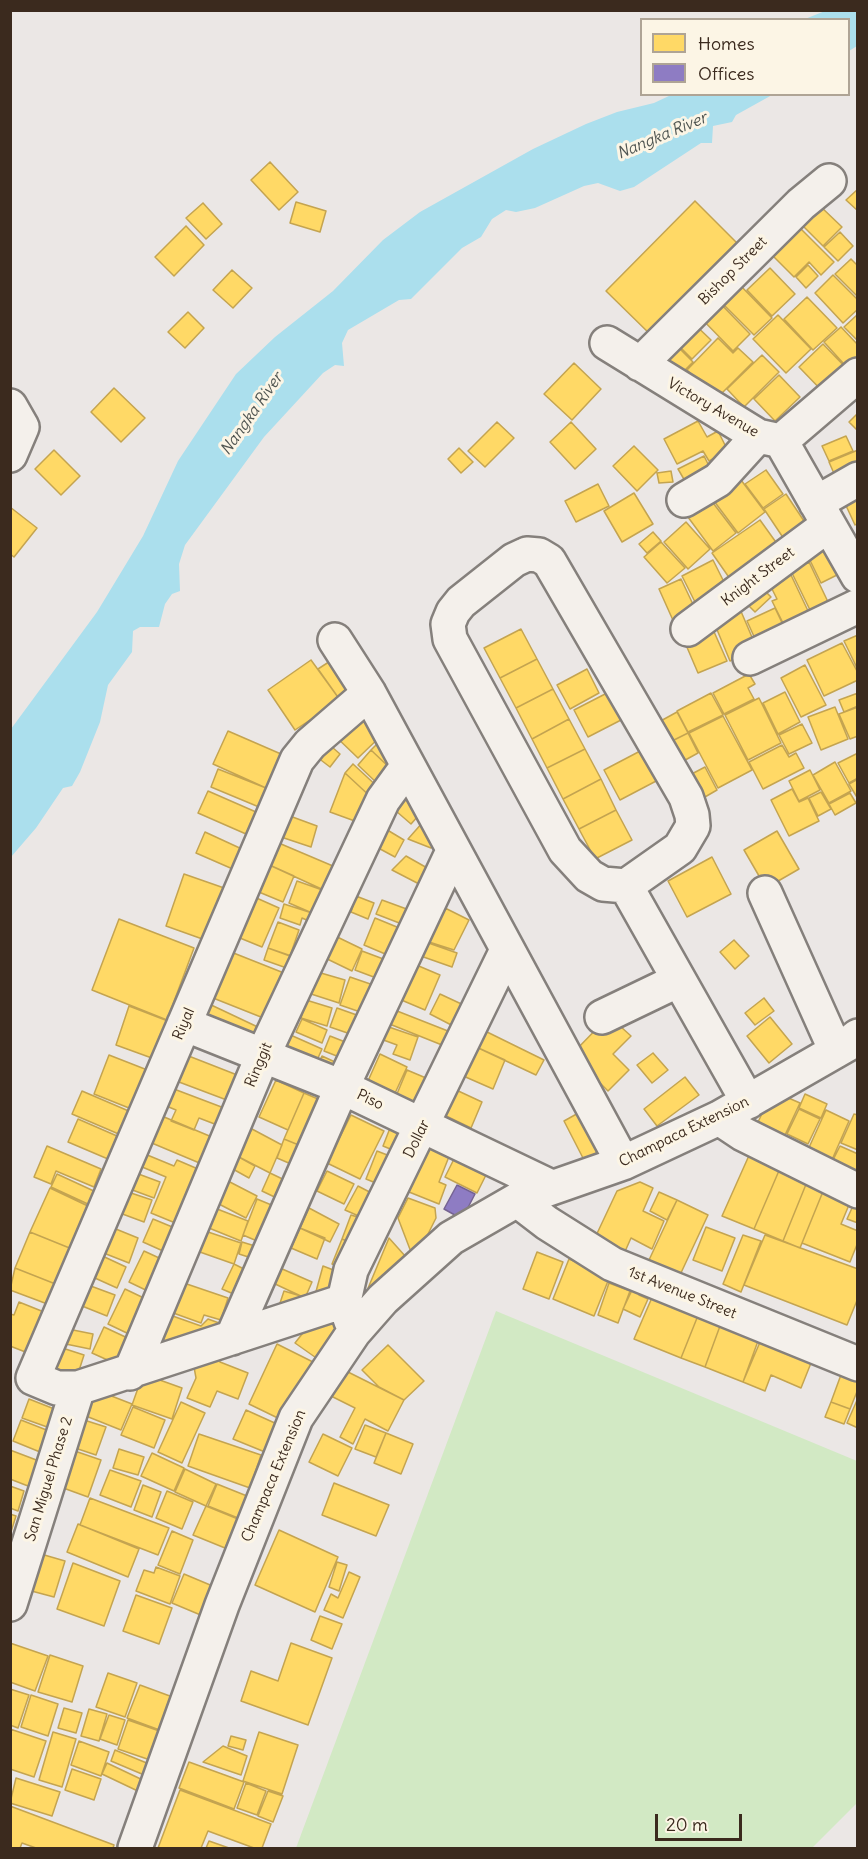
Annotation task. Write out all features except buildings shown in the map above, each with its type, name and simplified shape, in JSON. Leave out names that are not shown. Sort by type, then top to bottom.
[{"type":"street","name":"Bishop Street","points":[[640,364],[801,204],[829,181]]},
{"type":"street","name":"Victory Avenue","points":[[608,343],[640,364],[769,438],[822,514],[855,568]]},
{"type":"street","points":[[684,500],[718,480],[769,438],[858,375]]},
{"type":"street","points":[[10,406],[22,427],[10,455]]},
{"type":"street","name":"Knight Street","points":[[688,629],[822,514],[858,479]]},
{"type":"street","points":[[527,554],[540,555],[549,561],[686,797],[692,815],[693,826],[680,848],[626,886],[603,884],[589,876],[565,850],[450,639],[448,624],[453,612],[461,602],[514,560],[527,554]]},
{"type":"street","points":[[750,658],[858,606]]},
{"type":"street","points":[[335,640],[369,693],[407,767],[624,1163]]},
{"type":"street","name":"Riyal","points":[[78,1388],[57,1388],[33,1378],[297,760],[310,744],[369,693]]},
{"type":"street","name":"Ringgit","points":[[130,1373],[263,1055],[383,800],[407,767]]},
{"type":"street","points":[[232,1338],[342,1087],[453,851]]},
{"type":"street","points":[[626,886],[748,1102]]},
{"type":"street","points":[[765,893],[850,1045]]},
{"type":"street","name":"Dollar","points":[[349,1317],[351,1270],[507,950]]},
{"type":"street","points":[[602,1017],[679,980]]},
{"type":"street","name":"Piso","points":[[184,1024],[342,1087],[551,1187]]},
{"type":"street","name":"Champaca Extension","points":[[135,1848],[222,1605],[296,1418],[349,1317],[383,1299],[451,1238],[518,1200],[624,1163],[719,1118],[850,1045]]},
{"type":"street","points":[[719,1118],[743,1134],[858,1191]]},
{"type":"street","name":"1st Avenue Street","points":[[518,1200],[547,1222],[612,1264],[858,1364]]},
{"type":"street","points":[[78,1388],[232,1338],[349,1317]]},
{"type":"street","name":"San Miguel Phase 2","points":[[10,1604],[78,1388]]},
{"type":"green space","points":[[496,1311],[857,1461],[857,1803],[812,1848],[296,1848]]},
{"type":"water","points":[[825,11],[857,11],[857,46],[850,50],[850,18],[808,18]]},
{"type":"water","name":"Nangka River","points":[[669,96],[770,96],[736,115],[732,122],[713,126],[712,143],[701,143],[634,187],[620,191],[598,183],[584,186],[535,208],[516,212],[506,210],[492,219],[481,237],[462,248],[411,299],[399,300],[348,330],[342,343],[344,366],[335,365],[323,373],[264,437],[185,545],[179,564],[180,591],[172,594],[165,604],[159,627],[140,627],[133,631],[132,652],[108,685],[100,722],[80,772],[72,786],[63,788],[36,828],[11,857],[11,729],[97,612],[143,536],[178,461],[236,374],[275,337],[333,291],[383,240],[420,212],[533,149],[586,124],[617,112],[654,103]]}]
